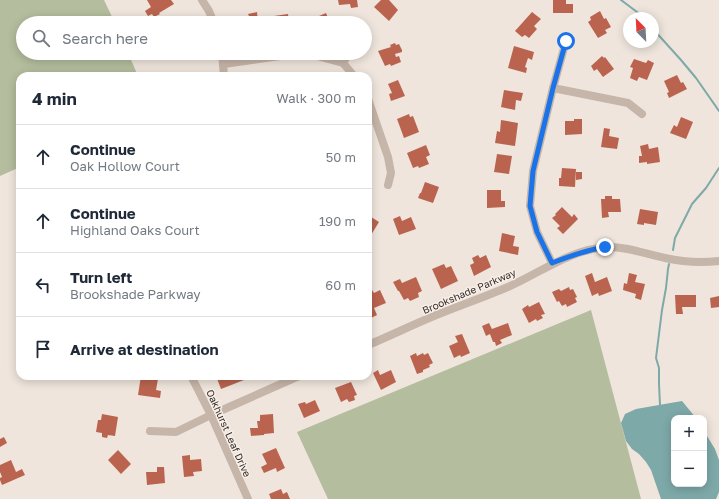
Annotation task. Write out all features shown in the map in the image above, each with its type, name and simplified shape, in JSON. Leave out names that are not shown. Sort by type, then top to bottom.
[{"type":"street","points":[[202,0],[211,16]]},
{"type":"street","points":[[552,263],[537,232],[530,206],[533,171],[566,41]]},
{"type":"street","points":[[223,60],[224,72]]},
{"type":"street","points":[[224,64],[247,60]]},
{"type":"street","points":[[332,60],[343,63],[351,72]]},
{"type":"street","points":[[553,88],[628,103],[642,114]]},
{"type":"street","points":[[372,111],[388,157],[391,173],[388,186]]},
{"type":"street","name":"Brookshade Parkway","points":[[372,344],[433,316],[509,286],[552,263],[605,247],[622,247],[676,260],[695,262],[719,261]]},
{"type":"street","name":"Oakhurst Leaf Drive","points":[[193,380],[211,415],[248,499]]},
{"type":"street","points":[[150,431],[176,432],[290,380]]},
{"type":"green space","points":[[0,0],[104,0],[112,16],[16,16],[16,60],[131,60],[136,72],[16,72],[16,169],[0,176]]},
{"type":"green space","points":[[591,310],[641,499],[328,499],[297,432]]},
{"type":"water","points":[[682,401],[694,415],[671,415],[671,487],[707,487],[707,436],[715,449],[719,460],[719,492],[716,499],[661,499],[651,470],[646,462],[626,441],[621,423],[625,414],[636,409]]},
{"type":"building","points":[[147,0],[171,0],[174,4],[156,16],[152,14],[148,16],[145,11],[151,7]]},
{"type":"building","points":[[338,0],[357,0],[358,7],[351,8],[350,4],[339,5]]},
{"type":"building","points":[[381,0],[389,0],[398,10],[389,21],[374,7]]},
{"type":"building","points":[[553,0],[566,0],[566,4],[573,4],[573,13],[553,13]]},
{"type":"building","points":[[600,11],[604,19],[606,18],[611,27],[605,30],[607,33],[598,38],[588,22],[591,20],[590,17]]},
{"type":"building","points":[[257,12],[257,16],[249,16],[248,14]]},
{"type":"building","points":[[532,12],[541,19],[534,26],[537,29],[529,38],[525,35],[522,37],[515,31]]},
{"type":"building","points":[[326,13],[327,16],[319,16]]},
{"type":"building","points":[[288,14],[288,16],[274,16]]},
{"type":"building","points":[[395,43],[396,45],[399,44],[402,50],[402,52],[395,54],[396,57],[399,56],[401,62],[391,66],[390,64],[385,66],[378,51],[391,47],[390,45]]},
{"type":"building","points":[[514,46],[534,52],[532,60],[528,58],[525,67],[527,68],[526,73],[508,68]]},
{"type":"building","points":[[602,56],[604,58],[605,57],[614,69],[603,77],[597,69],[594,71],[591,66]]},
{"type":"building","points":[[634,59],[646,63],[648,60],[654,63],[647,80],[639,77],[637,81],[630,78],[633,68],[630,67]]},
{"type":"building","points":[[677,75],[681,83],[683,82],[687,89],[669,98],[667,93],[669,92],[664,81]]},
{"type":"building","points":[[398,80],[405,96],[391,101],[389,94],[392,93],[388,84]]},
{"type":"building","points":[[504,90],[523,93],[521,101],[516,100],[515,110],[501,107]]},
{"type":"building","points":[[409,114],[410,117],[413,116],[419,132],[404,138],[397,119]]},
{"type":"building","points":[[681,117],[693,122],[686,139],[670,133],[674,125],[677,127]]},
{"type":"building","points":[[574,119],[582,119],[582,134],[565,135],[565,121],[574,121]]},
{"type":"building","points":[[501,120],[518,123],[515,146],[495,143],[497,131],[500,132]]},
{"type":"building","points":[[604,128],[610,129],[609,136],[619,138],[617,149],[601,147]]},
{"type":"building","points":[[648,144],[649,149],[658,147],[660,162],[647,164],[647,162],[639,163],[639,156],[642,156],[640,146]]},
{"type":"building","points":[[426,145],[430,155],[426,157],[429,164],[419,168],[418,166],[413,168],[407,153]]},
{"type":"building","points":[[497,154],[512,156],[509,174],[494,172]]},
{"type":"building","points":[[562,168],[576,169],[575,187],[559,186],[559,178],[561,178]]},
{"type":"building","points":[[576,172],[582,172],[582,179],[576,180]]},
{"type":"building","points":[[425,182],[439,187],[433,203],[418,198]]},
{"type":"building","points":[[487,190],[501,190],[501,201],[505,201],[505,207],[487,208]]},
{"type":"building","points":[[605,196],[612,196],[612,199],[620,199],[621,212],[608,212],[609,217],[602,218],[601,199],[605,199]]},
{"type":"building","points":[[562,207],[572,217],[574,214],[578,219],[563,234],[557,228],[560,226],[552,218]]},
{"type":"building","points":[[640,209],[658,212],[656,225],[644,223],[644,225],[637,224]]},
{"type":"building","points":[[400,216],[402,221],[411,217],[416,229],[399,235],[393,219]]},
{"type":"building","points":[[372,218],[379,222],[372,233]]},
{"type":"building","points":[[502,233],[515,236],[513,246],[519,247],[518,255],[499,251]]},
{"type":"building","points":[[478,255],[480,258],[486,255],[491,267],[474,276],[470,265],[474,263],[472,258]]},
{"type":"building","points":[[444,264],[446,268],[451,266],[458,281],[441,289],[432,269]]},
{"type":"building","points":[[592,273],[595,282],[607,277],[612,291],[599,296],[598,293],[592,296],[585,276]]},
{"type":"building","points":[[629,273],[637,275],[635,282],[645,284],[641,300],[635,298],[636,294],[623,290],[624,283],[627,284]]},
{"type":"building","points":[[416,277],[422,291],[418,293],[419,297],[410,301],[408,298],[404,300],[393,282],[400,279],[402,283]]},
{"type":"building","points":[[569,287],[570,290],[573,289],[577,297],[575,298],[577,302],[567,307],[566,304],[562,306],[559,301],[557,302],[552,292],[559,289],[561,291]]},
{"type":"building","points":[[372,290],[374,293],[380,290],[386,303],[374,308],[377,315],[372,318]]},
{"type":"building","points":[[675,295],[696,295],[696,307],[682,307],[683,314],[676,314]]},
{"type":"building","points":[[719,296],[719,307],[711,308],[710,298]]},
{"type":"building","points":[[539,302],[545,314],[541,315],[543,318],[537,321],[536,319],[529,323],[522,309],[528,305],[529,307]]},
{"type":"building","points":[[489,323],[492,329],[508,323],[512,335],[500,340],[502,343],[496,346],[490,334],[486,336],[482,326]]},
{"type":"building","points":[[462,334],[470,353],[454,358],[449,346],[458,342],[455,336]]},
{"type":"building","points":[[416,353],[417,356],[423,353],[424,355],[428,353],[433,363],[429,365],[430,367],[423,370],[423,372],[417,374],[410,356]]},
{"type":"building","points":[[378,370],[380,375],[391,370],[396,382],[381,390],[373,373]]},
{"type":"building","points":[[140,380],[158,380],[156,390],[161,391],[160,398],[138,395]]},
{"type":"building","points":[[218,380],[244,380],[221,389]]},
{"type":"building","points":[[351,382],[357,395],[354,396],[355,400],[349,402],[347,399],[341,402],[335,388]]},
{"type":"building","points":[[315,400],[320,411],[304,418],[298,404],[305,402],[306,404]]},
{"type":"building","points":[[102,414],[118,417],[115,436],[108,435],[107,438],[102,437],[102,433],[96,432],[98,420],[101,420]]},
{"type":"building","points":[[273,414],[274,433],[251,436],[250,428],[258,428],[257,421],[260,421],[260,415]]},
{"type":"building","points":[[4,437],[7,443],[0,447],[0,439]]},
{"type":"building","points":[[276,448],[285,468],[277,472],[276,468],[264,473],[261,467],[267,464],[262,454]]},
{"type":"building","points":[[118,450],[131,464],[121,474],[108,460]]},
{"type":"building","points":[[190,455],[190,460],[201,459],[202,471],[193,472],[194,476],[184,477],[182,456]]},
{"type":"building","points":[[11,460],[16,472],[22,469],[25,475],[2,485],[0,480],[2,477],[0,465]]},
{"type":"building","points":[[157,467],[164,467],[165,483],[147,485],[146,472],[157,472]]},
{"type":"building","points":[[281,489],[283,494],[287,492],[290,499],[271,499],[269,494]]},
{"type":"waterway","points":[[621,0],[637,12]]},
{"type":"waterway","points":[[659,36],[696,78],[719,111]]},
{"type":"waterway","points":[[673,250],[675,238],[692,204],[706,188],[719,168]]},
{"type":"waterway","points":[[660,405],[659,368],[656,358],[669,264]]},
{"type":"route","points":[[566,41],[533,171],[530,206],[537,232],[552,263],[570,256],[605,247]]}]
